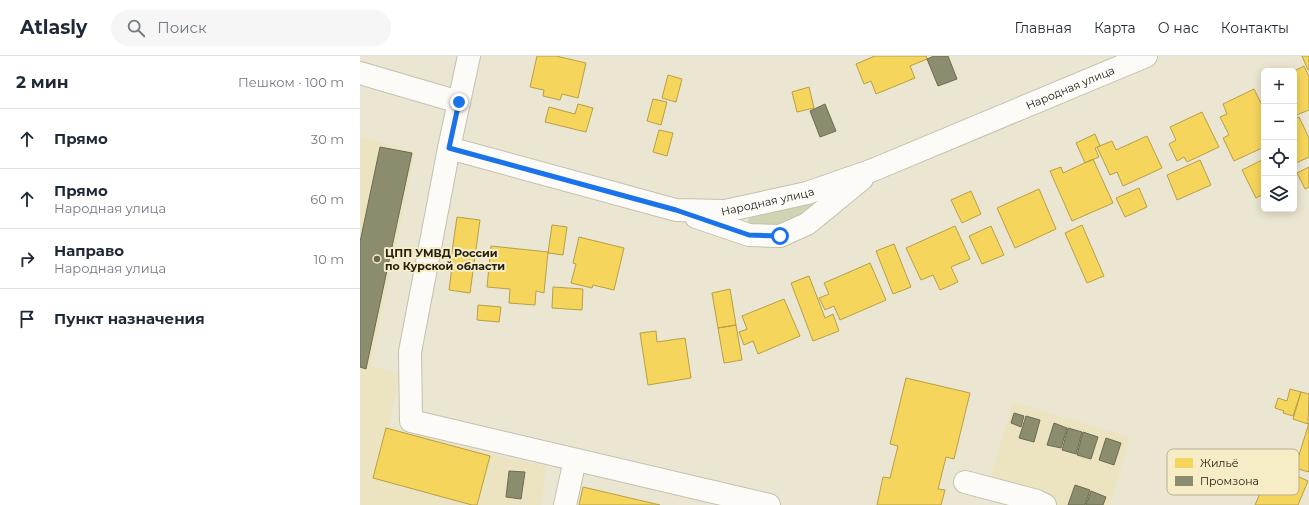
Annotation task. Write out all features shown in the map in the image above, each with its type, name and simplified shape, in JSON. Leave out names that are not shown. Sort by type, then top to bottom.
[{"type":"street","points":[[469,56],[449,148],[410,352],[411,421],[769,505]]},
{"type":"street","name":"Народная улица","points":[[449,148],[676,210],[725,211],[806,193],[873,170],[1146,56]]},
{"type":"street","points":[[360,73],[459,102]]},
{"type":"street","points":[[676,210],[749,235],[780,236],[807,224],[873,170]]},
{"type":"street","points":[[565,505],[575,460]]},
{"type":"street","points":[[965,482],[1037,501],[1045,505]]},
{"type":"shaded area","name":"ЦПП УМВД России по Курской области","points":[[360,137],[415,152],[371,366],[401,374],[388,426],[509,459],[546,466],[541,505],[360,505]]},
{"type":"shaded area","points":[[1013,402],[1130,437],[1110,505],[1049,505],[988,487]]},
{"type":"green space","points":[[810,199],[812,203],[811,208],[784,227],[749,224],[749,214]]},
{"type":"building: Жильё","points":[[537,56],[556,56],[586,63],[578,98],[562,94],[560,100],[543,96],[544,90],[530,87]]},
{"type":"building: Жильё","points":[[875,56],[926,56],[927,59],[910,66],[915,78],[876,94],[871,81],[864,84],[856,64]]},
{"type":"building: Жильё","points":[[1302,56],[1309,56],[1308,70]]},
{"type":"building: Жильё","points":[[1304,66],[1309,77],[1309,110],[1297,115],[1297,104],[1297,70]]},
{"type":"building: Жильё","points":[[668,75],[682,79],[676,102],[662,98]]},
{"type":"building: Жильё","points":[[809,87],[814,108],[797,112],[792,92]]},
{"type":"building: Жильё","points":[[1254,89],[1261,103],[1261,148],[1234,161],[1223,138],[1229,135],[1220,117],[1227,114],[1223,104]]},
{"type":"building: Жильё","points":[[653,99],[667,102],[661,125],[647,121]]},
{"type":"building: Жильё","points":[[578,104],[593,108],[586,132],[545,122],[549,107],[575,114]]},
{"type":"building: Жильё","points":[[1202,112],[1219,147],[1187,162],[1184,157],[1177,161],[1169,144],[1176,140],[1170,127]]},
{"type":"building: Жильё","points":[[1299,117],[1309,138],[1309,157],[1297,163],[1297,140],[1297,118]]},
{"type":"building: Жильё","points":[[659,130],[673,133],[667,156],[653,152]]},
{"type":"building: Жильё","points":[[1095,134],[1100,146],[1095,148],[1099,157],[1085,163],[1076,143]]},
{"type":"building: Жильё","points":[[1147,136],[1162,168],[1123,186],[1117,172],[1110,175],[1097,147],[1112,141],[1116,150]]},
{"type":"building: Жильё","points":[[1093,159],[1113,203],[1072,221],[1050,171],[1061,167],[1063,173]]},
{"type":"building: Жильё","points":[[1200,160],[1211,185],[1177,200],[1167,175]]},
{"type":"building: Жильё","points":[[1261,160],[1261,196],[1256,198],[1242,170]]},
{"type":"building: Жильё","points":[[1309,167],[1309,187],[1305,189],[1297,173]]},
{"type":"building: Жильё","points":[[1139,188],[1147,207],[1125,217],[1116,198]]},
{"type":"building: Жильё","points":[[1039,189],[1056,229],[1015,248],[997,208]]},
{"type":"building: Жильё","points":[[971,191],[981,214],[962,223],[951,200]]},
{"type":"building: Жильё","points":[[457,217],[480,220],[470,293],[449,290],[453,259],[451,259]]},
{"type":"building: Жильё","points":[[552,225],[567,227],[563,255],[548,253]]},
{"type":"building: Жильё","points":[[1082,225],[1104,276],[1087,283],[1065,233]]},
{"type":"building: Жильё","points":[[955,226],[970,259],[951,267],[958,282],[940,290],[933,275],[921,280],[906,248]]},
{"type":"building: Жильё","points":[[991,226],[1004,255],[982,264],[969,236]]},
{"type":"building: Жильё","points":[[579,237],[624,248],[614,290],[593,285],[592,288],[571,283],[576,264],[573,263]]},
{"type":"building: Жильё","points":[[894,244],[911,287],[893,294],[876,251]]},
{"type":"building: Жильё","points":[[491,246],[548,252],[544,293],[536,291],[535,305],[509,303],[510,289],[487,287]]},
{"type":"building: Жильё","points":[[870,263],[886,300],[840,320],[834,306],[825,310],[819,298],[829,294],[824,283]]},
{"type":"building: Жильё","points":[[809,276],[825,318],[833,314],[839,331],[813,341],[791,283]]},
{"type":"building: Жильё","points":[[553,287],[583,289],[582,310],[552,308]]},
{"type":"building: Жильё","points":[[730,289],[736,325],[718,328],[712,293]]},
{"type":"building: Жильё","points":[[784,299],[800,336],[758,354],[753,341],[744,345],[739,332],[747,329],[742,316]]},
{"type":"building: Жильё","points":[[478,305],[501,307],[499,322],[477,320]]},
{"type":"building: Жильё","points":[[736,325],[742,360],[724,363],[718,328]]},
{"type":"building: Жильё","points":[[656,331],[657,342],[685,338],[691,378],[648,385],[640,333]]},
{"type":"building: Жильё","points":[[906,378],[970,393],[954,459],[946,457],[938,489],[945,490],[941,505],[877,505],[883,477],[890,478],[898,446],[890,444]]},
{"type":"building: Жильё","points":[[1290,389],[1301,392],[1293,416],[1283,413],[1284,411],[1275,408],[1278,398],[1287,401]]},
{"type":"building: Жильё","points":[[1301,392],[1309,394],[1308,424],[1293,419]]},
{"type":"building: Жильё","points":[[1309,423],[1309,472],[1299,469],[1299,455]]},
{"type":"building: Жильё","points":[[386,428],[490,456],[477,505],[472,505],[373,478]]},
{"type":"building: Жильё","points":[[1299,477],[1308,481],[1298,505],[1255,505],[1259,495],[1299,495]]},
{"type":"building: Жильё","points":[[583,487],[660,505],[579,505]]},
{"type":"building: Промзона","points":[[934,56],[948,56],[957,79],[938,86],[927,59]]},
{"type":"building: Промзона","points":[[825,104],[836,131],[820,137],[810,111]]},
{"type":"building: Промзона","points":[[380,147],[412,153],[366,369],[360,367],[360,242]]},
{"type":"building: Промзона","points":[[1014,413],[1024,416],[1021,427],[1011,423]]},
{"type":"building: Промзона","points":[[1026,416],[1040,420],[1034,442],[1019,438]]},
{"type":"building: Промзона","points":[[1054,423],[1067,428],[1061,448],[1047,445]]},
{"type":"building: Промзона","points":[[1068,428],[1082,432],[1076,454],[1062,450]]},
{"type":"building: Промзона","points":[[1083,432],[1098,437],[1091,459],[1077,455]]},
{"type":"building: Промзона","points":[[1106,438],[1121,443],[1114,465],[1099,460]]},
{"type":"building: Промзона","points":[[509,471],[525,472],[521,499],[506,497]]},
{"type":"building: Промзона","points":[[1075,485],[1090,490],[1085,505],[1068,505]]},
{"type":"building: Промзона","points":[[1091,491],[1106,497],[1103,505],[1086,505]]},
{"type":"place","name":"ЦПП УМВД России по Курской области","points":[[377,259]]},
{"type":"route","points":[[459,102],[449,148],[676,210],[749,235],[780,236]]}]
